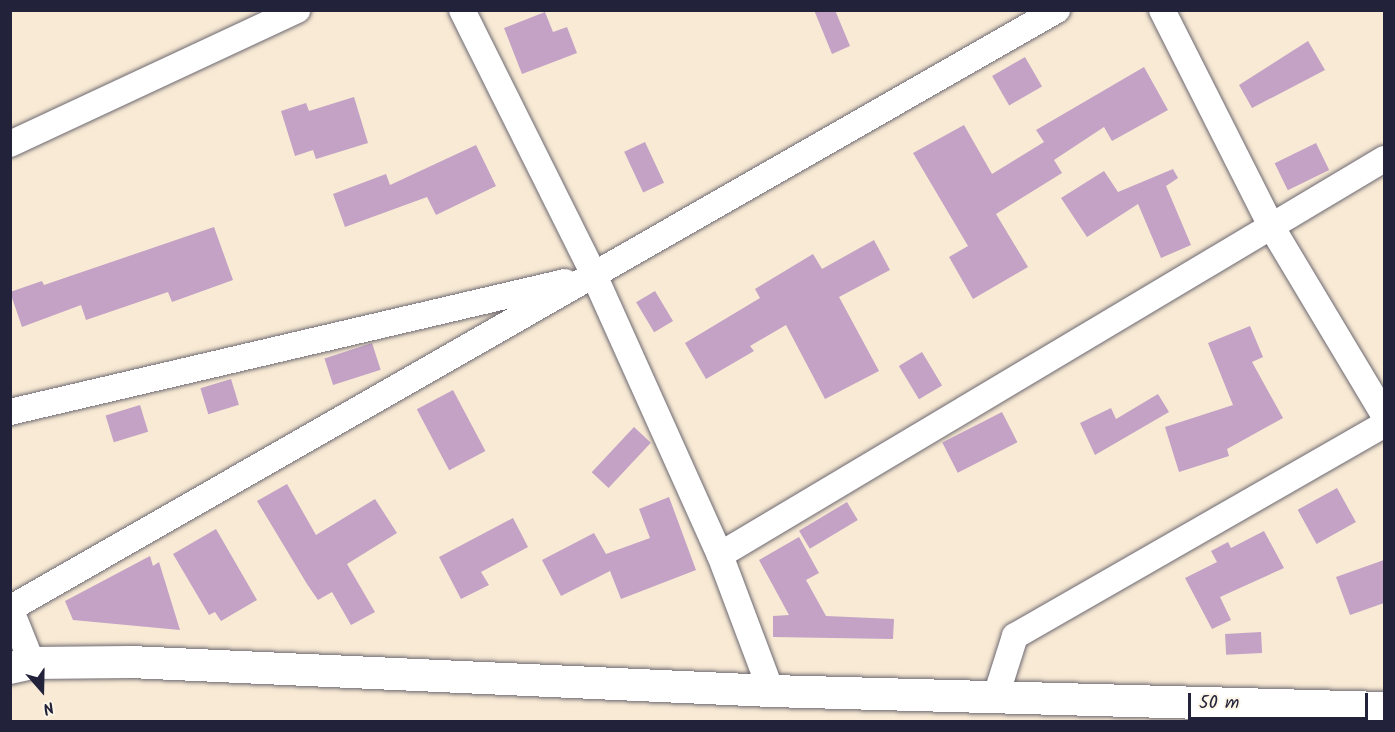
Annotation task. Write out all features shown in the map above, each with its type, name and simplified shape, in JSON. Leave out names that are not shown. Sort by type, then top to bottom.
[{"type":"main road","points":[[21,666],[130,662],[771,691],[1384,708]]},
{"type":"street","points":[[10,144],[297,10]]},
{"type":"street","points":[[462,10],[594,275],[720,555],[771,691]]},
{"type":"street","points":[[21,666],[11,608],[1057,10]]},
{"type":"street","points":[[1162,10],[1271,226],[1384,415]]},
{"type":"street","points":[[720,555],[1384,159]]},
{"type":"street","points":[[10,412],[594,275]]},
{"type":"street","points":[[995,699],[1015,636],[1384,425]]},
{"type":"building","points":[[814,10],[835,10],[850,46],[832,54]]},
{"type":"building","points":[[545,12],[553,32],[567,27],[577,53],[522,74],[504,28]]},
{"type":"building","points":[[1308,41],[1325,70],[1252,108],[1239,85]]},
{"type":"building","points":[[1025,57],[1042,86],[1009,105],[992,76]]},
{"type":"building","points":[[1144,67],[1168,110],[1112,141],[1104,127],[1054,160],[1062,173],[996,214],[1028,267],[973,299],[949,257],[968,246],[913,153],[964,125],[992,174],[1044,142],[1036,130]]},
{"type":"building","points":[[354,97],[368,143],[316,159],[313,150],[295,156],[281,111],[306,103],[309,111]]},
{"type":"building","points":[[645,142],[664,183],[643,193],[624,152]]},
{"type":"building","points":[[1316,143],[1329,170],[1288,190],[1275,163]]},
{"type":"building","points":[[476,145],[496,186],[436,215],[427,197],[345,227],[333,194],[386,174],[390,185]]},
{"type":"building","points":[[1173,169],[1178,178],[1166,186],[1191,245],[1161,258],[1138,204],[1087,237],[1061,198],[1104,171],[1118,192]]},
{"type":"building","points":[[214,227],[233,280],[172,302],[168,292],[86,320],[81,305],[22,327],[10,292],[42,281],[44,285]]},
{"type":"building","points":[[874,240],[890,270],[839,297],[879,371],[825,399],[786,325],[750,346],[754,351],[706,379],[685,343],[760,298],[755,289],[813,254],[822,269]]},
{"type":"building","points":[[655,291],[673,321],[654,332],[636,302]]},
{"type":"building","points":[[1250,326],[1263,357],[1252,362],[1283,418],[1227,449],[1229,456],[1179,472],[1165,427],[1233,405],[1208,343]]},
{"type":"building","points":[[372,343],[381,370],[333,385],[324,358]]},
{"type":"building","points":[[922,352],[942,385],[919,399],[899,366]]},
{"type":"building","points":[[231,379],[239,405],[208,414],[200,388]]},
{"type":"building","points":[[453,390],[485,451],[449,470],[417,409]]},
{"type":"building","points":[[1158,394],[1169,412],[1095,455],[1080,423],[1111,408],[1116,419]]},
{"type":"building","points":[[140,405],[148,432],[114,442],[106,416]]},
{"type":"building","points":[[1002,412],[1017,442],[958,473],[942,442]]},
{"type":"building","points":[[634,427],[651,443],[609,488],[592,472]]},
{"type":"building","points":[[287,484],[316,535],[375,499],[397,533],[347,564],[375,612],[351,625],[332,592],[318,600],[307,584],[257,501]]},
{"type":"building","points":[[1337,488],[1356,522],[1317,544],[1298,510]]},
{"type":"building","points":[[669,497],[696,570],[621,599],[610,571],[561,596],[542,560],[594,533],[606,554],[650,538],[639,509]]},
{"type":"building","points":[[847,502],[858,520],[810,549],[799,531]]},
{"type":"building","points":[[513,518],[528,547],[481,572],[489,585],[461,599],[439,557]]},
{"type":"building","points":[[216,529],[257,600],[221,621],[215,612],[209,615],[173,554]]},
{"type":"building","points":[[1264,531],[1284,568],[1220,597],[1231,620],[1212,629],[1185,578],[1217,562],[1211,551],[1228,542],[1231,548]]},
{"type":"building","points":[[799,537],[819,573],[806,580],[826,616],[894,619],[893,639],[773,637],[773,616],[789,615],[759,560]]},
{"type":"building","points":[[150,556],[153,566],[159,562],[180,630],[73,620],[65,601]]},
{"type":"building","points":[[1384,560],[1384,603],[1350,615],[1336,577]]},
{"type":"building","points":[[1261,632],[1262,653],[1226,655],[1225,634]]}]
